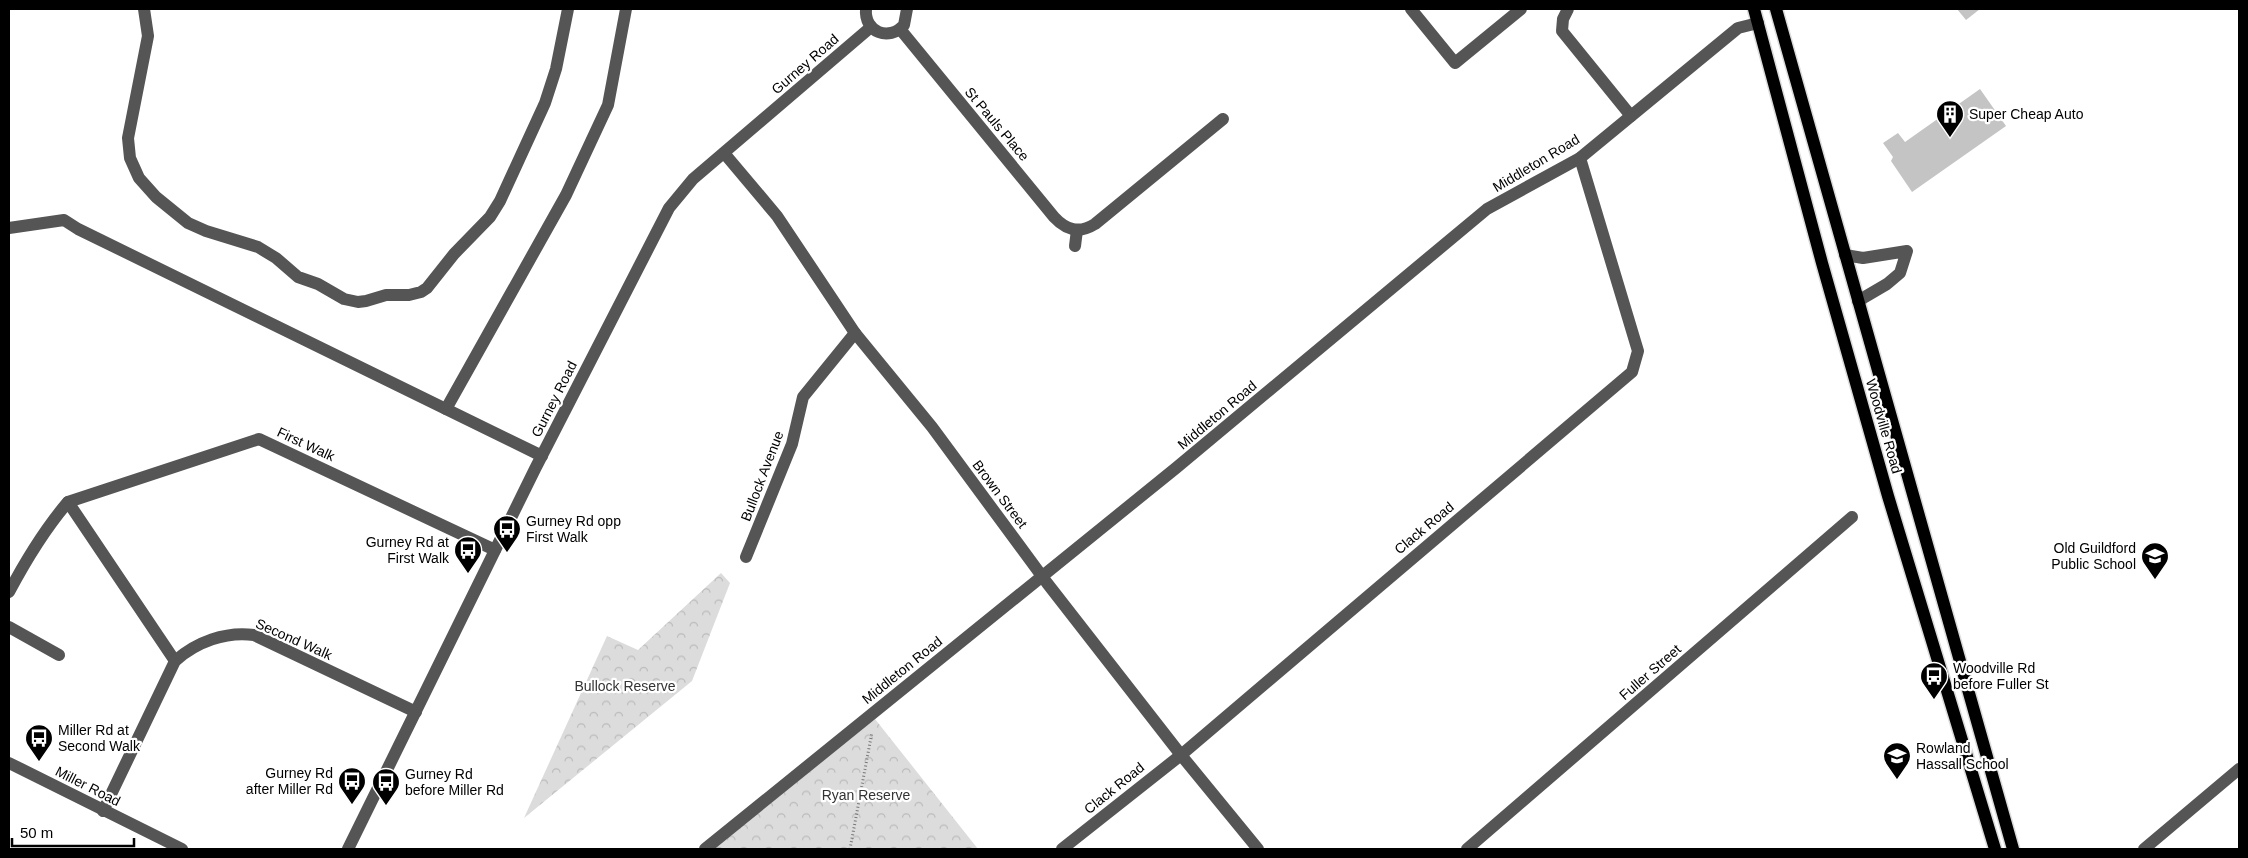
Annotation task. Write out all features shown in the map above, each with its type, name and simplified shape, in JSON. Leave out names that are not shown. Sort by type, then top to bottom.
[{"type":"main road","name":"Woodville Road","points":[[1754,9],[1822,263],[1888,496],[1995,849]]},
{"type":"main road","name":"Woodville Road","points":[[1776,9],[2013,849]]},
{"type":"street","points":[[144,9],[148,36],[128,138],[130,158],[139,178],[161,202],[188,224],[206,232],[258,247],[276,258],[298,277],[318,284],[344,298],[358,302],[386,295],[409,295],[421,292],[427,288],[454,254],[485,224],[495,210],[548,96],[556,70],[568,9]]},
{"type":"street","points":[[446,408],[566,195],[608,105],[626,9]]},
{"type":"street","points":[[866,9],[870,27],[882,34],[895,33],[900,29],[906,20],[906,9]]},
{"type":"street","points":[[1411,9],[1455,63],[1522,9]]},
{"type":"street","points":[[1568,9],[1562,19],[1562,31],[1631,116]]},
{"type":"street","name":"Middleton Road","points":[[705,849],[1184,462],[1487,209],[1580,158],[1738,28],[1758,23]]},
{"type":"street","name":"Gurney Road","points":[[348,849],[542,456],[669,208],[693,179],[870,27]]},
{"type":"street","name":"St Pauls Place","points":[[900,29],[1054,217],[1067,228],[1077,230]]},
{"type":"street","points":[[1075,246],[1077,230],[1083,230],[1095,224],[1223,119]]},
{"type":"street","name":"Brown Street","points":[[724,153],[777,216],[855,333],[932,427],[1042,576],[1181,755],[1258,849]]},
{"type":"street","name":"Clack Road","points":[[1062,849],[1181,755],[1632,372],[1638,351],[1580,158]]},
{"type":"street","points":[[9,228],[64,220],[78,229],[542,456]]},
{"type":"street","points":[[1845,255],[1863,258],[1907,251],[1900,273],[1887,284],[1858,301]]},
{"type":"street","name":"Bullock Avenue","points":[[746,557],[792,444],[802,397],[855,333]]},
{"type":"street","name":"First Walk","points":[[68,502],[259,439],[495,550]]},
{"type":"street","points":[[9,592],[26,560],[51,522],[68,502],[176,661]]},
{"type":"street","name":"Fuller Street","points":[[1467,849],[1852,517]]},
{"type":"street","points":[[9,627],[59,655]]},
{"type":"street","name":"Second Walk","points":[[103,811],[176,661],[190,648],[236,633],[254,635],[416,712]]},
{"type":"street","name":"Miller Road","points":[[9,763],[182,849]]},
{"type":"street","points":[[2144,849],[2239,769]]},
{"type":"path","points":[[850,849],[876,711]]},
{"type":"green space","name":"Bullock Reserve","points":[[721,573],[730,583],[692,681],[524,818],[607,636],[638,650]]},
{"type":"green space","name":"Ryan Reserve","points":[[875,719],[978,849],[712,849]]},
{"type":"building","points":[[1957,9],[1980,9],[1966,20]]},
{"type":"building","name":"Super Cheap Auto","points":[[1980,89],[2006,126],[1912,192],[1891,161],[1893,157],[1883,143],[1898,133],[1905,142]]},
{"type":"place","name":"Super Cheap Auto","points":[[1950,138]]},
{"type":"place","name":"Gurney Rd opp First Walk","points":[[507,553]]},
{"type":"place","name":"Gurney Rd at First Walk","points":[[468,574]]},
{"type":"place","name":"Old Guildford Public School","points":[[2155,580]]},
{"type":"place","name":"Woodville Rd before Fuller St","points":[[1934,700]]},
{"type":"place","name":"Miller Rd at Second Walk","points":[[39,762]]},
{"type":"place","name":"Rowland Hassall School","points":[[1897,780]]},
{"type":"place","name":"Gurney Rd after Miller Rd","points":[[352,805]]},
{"type":"place","name":"Gurney Rd before Miller Rd","points":[[386,806]]}]
